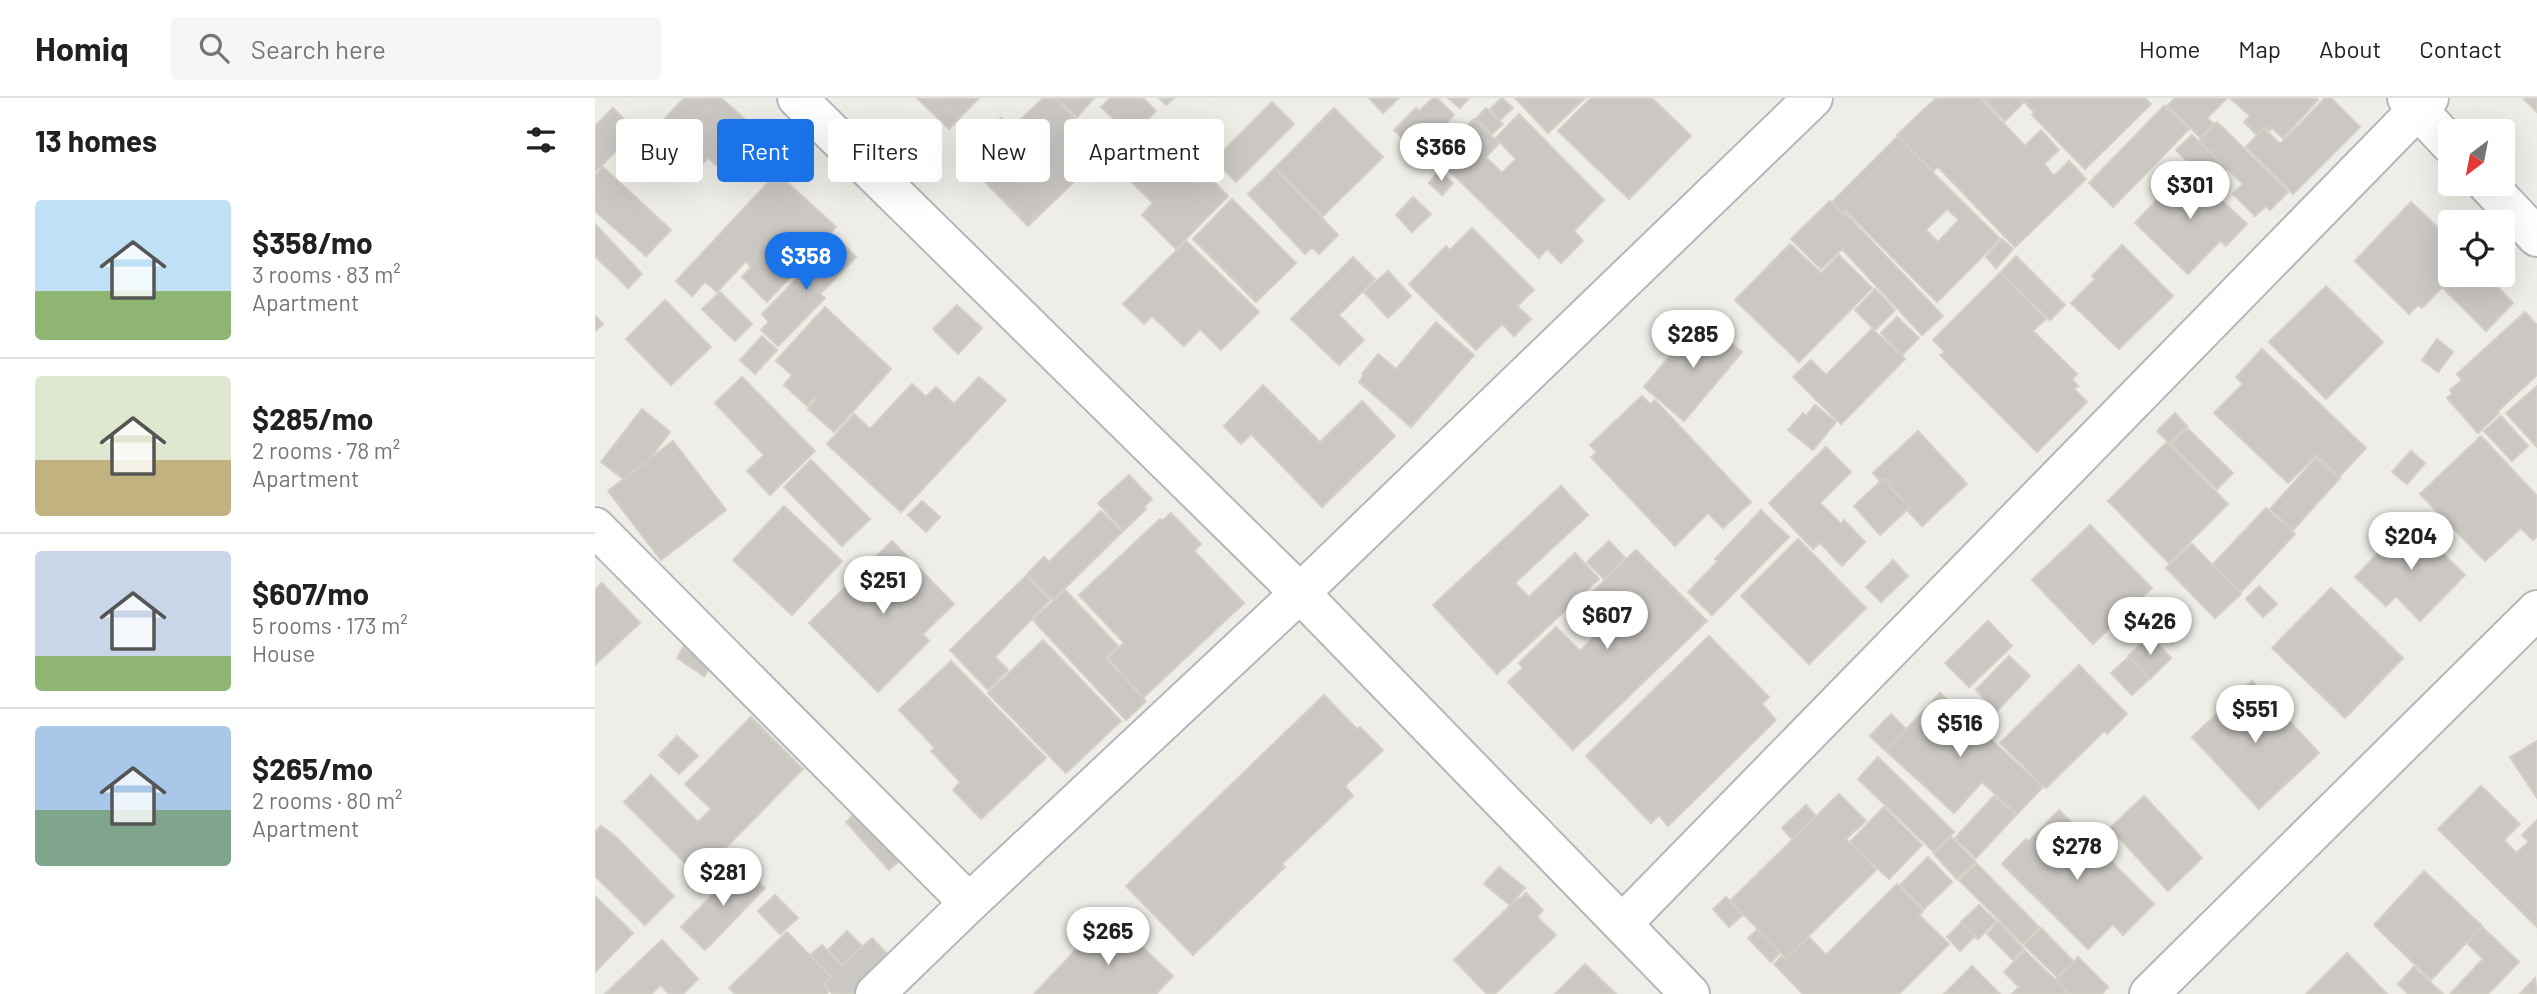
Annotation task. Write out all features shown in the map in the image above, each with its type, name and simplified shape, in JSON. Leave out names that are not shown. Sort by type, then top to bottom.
[{"type":"street","points":[[797,98],[1300,593],[1690,994]]},
{"type":"street","points":[[875,994],[1300,593],[1813,98]]},
{"type":"street","points":[[1623,923],[2418,102],[2438,128]]},
{"type":"street","points":[[2498,196],[2537,237]]},
{"type":"street","points":[[595,527],[969,903]]},
{"type":"street","points":[[2149,994],[2537,610]]},
{"type":"building","points":[[684,98],[721,98],[745,119],[717,119],[717,166],[708,158],[703,163],[703,119],[665,119]]},
{"type":"building","points":[[917,98],[979,98],[949,129],[942,119],[939,119]]},
{"type":"building","points":[[1043,98],[1055,98],[1075,119],[1064,119],[1064,182],[1074,182],[1028,226],[985,182],[1050,182],[1050,119],[1021,119]]},
{"type":"building","points":[[1056,98],[1094,98],[1077,117]]},
{"type":"building","points":[[1110,98],[1143,98],[1156,111],[1149,119],[1114,119],[1101,107]]},
{"type":"building","points":[[1159,98],[1174,98],[1166,105]]},
{"type":"building","points":[[1369,98],[1399,98],[1383,113]]},
{"type":"building","points":[[1433,98],[1437,98],[1454,115],[1439,130],[1442,133],[1419,156],[1394,130],[1416,108],[1419,111]]},
{"type":"building","points":[[1448,98],[1469,98],[1460,108]]},
{"type":"building","points":[[1502,98],[1513,108],[1500,120],[1490,109]]},
{"type":"building","points":[[1515,98],[1585,98],[1548,133]]},
{"type":"building","points":[[1591,98],[1652,98],[1691,136],[1629,199],[1558,131]]},
{"type":"building","points":[[1936,98],[1980,98],[2025,146],[2041,130],[2059,150],[2044,164],[2054,176],[2069,161],[2086,179],[2015,247],[1938,167],[1933,171],[1897,135]]},
{"type":"building","points":[[1983,98],[2018,98],[2023,103],[2005,121]]},
{"type":"building","points":[[2020,98],[2145,98],[2151,104],[2085,169],[2032,115],[2034,112]]},
{"type":"building","points":[[2175,98],[2227,98],[2207,118],[2214,124],[2201,138],[2167,106]]},
{"type":"building","points":[[2230,98],[2318,100],[2283,138],[2272,128],[2270,130],[2265,127],[2257,135],[2244,122],[2250,116]]},
{"type":"building","points":[[2325,98],[2331,98],[2360,127],[2293,194],[2246,147],[2264,128],[2280,144]]},
{"type":"building","points":[[2537,98],[2537,112],[2524,99]]},
{"type":"building","points":[[1272,102],[1294,124],[1236,182],[1224,170],[1224,150]]},
{"type":"building","points":[[2164,106],[2189,129],[2113,207],[2089,183]]},
{"type":"building","points":[[613,108],[624,119],[616,119],[616,151],[595,172],[595,126]]},
{"type":"building","points":[[1334,108],[1383,157],[1323,216],[1275,168]]},
{"type":"building","points":[[1486,108],[1503,124],[1492,134],[1476,119]]},
{"type":"building","points":[[1519,114],[1604,200],[1574,231],[1583,241],[1561,263],[1547,249],[1539,258],[1436,158],[1474,119],[1499,143],[1486,157],[1502,173],[1516,159],[1496,138]]},
{"type":"building","points":[[2217,122],[2288,192],[2270,210],[2266,206],[2255,216],[2233,194],[2243,184],[2199,141]]},
{"type":"building","points":[[2192,135],[2227,169],[2211,185],[2176,150]]},
{"type":"building","points":[[1897,137],[2000,239],[1937,302],[1845,210],[1842,213],[1832,202]],"holes":[[[1947,209],[1959,220],[1938,242],[1926,230]]]},
{"type":"building","points":[[603,167],[616,182],[671,230],[646,256],[595,211],[595,176]]},
{"type":"building","points":[[1275,168],[1338,235],[1319,254],[1312,247],[1305,254],[1248,194]]},
{"type":"building","points":[[2187,168],[2247,224],[2226,246],[2220,241],[2188,274],[2135,223]]},
{"type":"building","points":[[1439,171],[1453,183],[1442,195],[1429,183]]},
{"type":"building","points":[[769,182],[787,182],[836,227],[767,302],[742,277],[751,267],[746,261],[717,292],[705,282],[692,296],[676,281]]},
{"type":"building","points":[[1131,182],[1214,182],[1228,196],[1176,249],[1142,215],[1153,203]]},
{"type":"building","points":[[1413,197],[1431,214],[1412,232],[1396,215]]},
{"type":"building","points":[[1232,199],[1296,263],[1256,302],[1193,239]]},
{"type":"building","points":[[1830,201],[1843,215],[1845,213],[1943,316],[1922,335],[1842,249],[1821,269],[1791,239]]},
{"type":"building","points":[[2411,202],[2438,228],[2438,287],[2442,287],[2422,308],[2418,305],[2409,314],[2355,261]]},
{"type":"building","points":[[595,224],[642,274],[628,288],[595,256]]},
{"type":"building","points":[[1472,228],[1534,290],[1517,306],[1531,319],[1514,336],[1502,324],[1476,350],[1409,284],[1446,246],[1450,250]]},
{"type":"building","points":[[837,238],[856,257],[820,294],[825,298],[778,346],[761,330],[769,322],[762,314]]},
{"type":"building","points":[[2002,239],[2013,249],[1996,268],[1986,257]]},
{"type":"building","points":[[1186,241],[1259,312],[1221,350],[1200,329],[1184,346],[1152,316],[1144,324],[1123,304]]},
{"type":"building","points":[[1790,244],[1821,273],[1839,255],[1872,288],[1799,362],[1735,300]]},
{"type":"building","points":[[2122,245],[2173,296],[2119,349],[2071,303],[2095,279],[2092,276]]},
{"type":"building","points":[[2016,256],[2065,305],[2050,320],[2001,272]]},
{"type":"building","points":[[1353,257],[1375,279],[1339,315],[1364,340],[1339,365],[1291,319]]},
{"type":"building","points":[[1388,271],[1411,296],[1388,318],[1364,292]]},
{"type":"building","points":[[2000,273],[2046,319],[2033,331],[2077,374],[2072,379],[2078,386],[2074,389],[2087,402],[2037,452],[1940,355],[1945,352],[1933,340]]},
{"type":"building","points":[[2326,286],[2383,342],[2326,399],[2269,342]]},
{"type":"building","points":[[2498,287],[2513,303],[2486,331],[2443,288]]},
{"type":"building","points":[[1875,289],[1895,310],[1875,330],[1855,310]]},
{"type":"building","points":[[720,292],[752,324],[735,341],[702,309]]},
{"type":"building","points":[[665,300],[711,347],[671,385],[626,339]]},
{"type":"building","points":[[957,305],[982,328],[958,354],[933,329]]},
{"type":"building","points":[[825,307],[891,369],[834,432],[808,409],[815,397],[807,406],[784,385],[792,375],[776,361]]},
{"type":"building","points":[[2525,312],[2537,325],[2537,375],[2478,433],[2447,398],[2452,394],[2450,390],[2462,380],[2457,374]]},
{"type":"building","points":[[595,316],[603,324],[595,331]]},
{"type":"building","points":[[1897,317],[1919,338],[1902,355],[1881,333]]},
{"type":"building","points":[[1701,319],[1742,352],[1684,421],[1644,387]]},
{"type":"building","points":[[1436,322],[1474,355],[1411,427],[1359,382],[1378,354],[1396,369]]},
{"type":"building","points":[[1872,329],[1905,359],[1841,424],[1793,377],[1811,360],[1826,375]]},
{"type":"building","points":[[762,336],[777,350],[755,374],[740,360]]},
{"type":"building","points":[[2437,339],[2453,352],[2438,372],[2422,360]]},
{"type":"building","points":[[2262,349],[2366,448],[2339,477],[2316,455],[2288,483],[2214,413],[2243,384],[2236,377]]},
{"type":"building","points":[[742,377],[815,451],[770,495],[747,471],[764,455],[715,403]]},
{"type":"building","points":[[979,377],[1006,400],[901,512],[827,444],[854,414],[870,429],[912,384],[926,397],[936,387],[954,404]]},
{"type":"building","points":[[1263,385],[1320,442],[1362,401],[1395,436],[1322,507],[1251,434],[1241,444],[1224,426]]},
{"type":"building","points":[[2537,386],[2537,447],[2506,413]]},
{"type":"building","points":[[1642,396],[1650,404],[1655,400],[1751,502],[1723,528],[1708,513],[1675,546],[1591,457],[1597,452],[1590,445]]},
{"type":"building","points":[[1815,405],[1836,422],[1813,450],[1788,430],[1803,413],[1806,416]]},
{"type":"building","points":[[642,409],[670,432],[630,484],[601,462]]},
{"type":"building","points":[[2175,413],[2187,426],[2169,443],[2157,431]]},
{"type":"building","points":[[2501,416],[2528,446],[2512,461],[2484,431]]},
{"type":"building","points":[[2187,428],[2233,473],[2217,489],[2171,444]]},
{"type":"building","points":[[1918,431],[1967,484],[1922,526],[1873,473]]},
{"type":"building","points":[[2481,436],[2537,496],[2537,536],[2533,540],[2521,528],[2485,561],[2420,494]]},
{"type":"building","points":[[673,441],[726,510],[661,560],[608,491]]},
{"type":"building","points":[[2167,442],[2228,504],[2169,563],[2108,501]]},
{"type":"building","points":[[1826,447],[1851,472],[1820,503],[1841,524],[1844,520],[1865,542],[1842,566],[1820,543],[1813,549],[1769,503]]},
{"type":"building","points":[[2411,451],[2425,463],[2407,484],[2392,472]]},
{"type":"building","points":[[2316,458],[2340,478],[2293,530],[2270,509]]},
{"type":"building","points":[[811,460],[870,519],[842,546],[784,487]]},
{"type":"building","points":[[1129,475],[1152,499],[1144,507],[1146,509],[1123,531],[1098,503]]},
{"type":"building","points":[[1883,479],[1885,482],[1888,479],[1892,484],[1889,486],[1910,507],[1880,535],[1854,506]]},
{"type":"building","points":[[1561,486],[1588,515],[1515,583],[1529,597],[1575,553],[1599,579],[1497,674],[1433,605]]},
{"type":"building","points":[[922,501],[940,517],[926,532],[908,515]]},
{"type":"building","points":[[784,506],[842,561],[792,615],[733,560]]},
{"type":"building","points":[[2266,508],[2295,534],[2241,592],[2213,564]]},
{"type":"building","points":[[1761,510],[1789,537],[1712,615],[1688,592]]},
{"type":"building","points":[[1101,511],[1122,532],[1053,600],[1027,574],[1044,557],[1049,562]]},
{"type":"building","points":[[1171,513],[1201,544],[1194,551],[1244,603],[1144,697],[1108,658],[1124,643],[1079,595],[1160,519],[1162,521]]},
{"type":"building","points":[[2409,521],[2465,575],[2420,621],[2396,596],[2386,606],[2355,577]]},
{"type":"building","points":[[2090,525],[2152,588],[2093,644],[2032,580]]},
{"type":"building","points":[[1798,539],[1866,608],[1809,664],[1741,596]]},
{"type":"building","points":[[892,541],[954,604],[923,634],[929,641],[878,692],[809,623]]},
{"type":"building","points":[[1609,541],[1625,558],[1604,579],[1587,562]]},
{"type":"building","points":[[2192,544],[2241,594],[2215,618],[2166,568]]},
{"type":"building","points":[[1636,550],[1707,621],[1573,750],[1508,682],[1523,668],[1519,663],[1556,627],[1580,651],[1605,627],[1582,602]]},
{"type":"building","points":[[1893,560],[1908,576],[1881,602],[1866,587]]},
{"type":"building","points":[[1026,576],[1050,600],[995,657],[1008,670],[988,690],[950,650]]},
{"type":"building","points":[[602,583],[640,623],[595,665],[595,589]]},
{"type":"building","points":[[2259,586],[2277,604],[2263,617],[2246,599]]},
{"type":"building","points":[[2331,588],[2403,658],[2345,718],[2272,648]]},
{"type":"building","points":[[1065,590],[1118,646],[1105,658],[1146,701],[1126,720],[1033,620]]},
{"type":"building","points":[[2175,610],[2190,626],[2172,643],[2157,627]]},
{"type":"building","points":[[1988,621],[2012,646],[1969,687],[1945,663]]},
{"type":"building","points":[[1709,636],[1769,697],[1762,704],[1776,720],[1668,826],[1659,815],[1651,823],[1586,756]]},
{"type":"building","points":[[2150,636],[2171,658],[2150,679],[2128,656]]},
{"type":"building","points":[[1043,640],[1121,721],[1066,773],[988,693]]},
{"type":"building","points":[[686,643],[714,661],[704,676],[677,658]]},
{"type":"building","points":[[2009,656],[2030,676],[1997,711],[1976,690]]},
{"type":"building","points":[[2129,657],[2149,679],[2132,695],[2111,673]]},
{"type":"building","points":[[951,661],[1046,758],[981,819],[953,790],[960,782],[931,751],[935,748],[899,710]]},
{"type":"building","points":[[2079,665],[2127,714],[2107,734],[2104,731],[2046,788],[2000,743]]},
{"type":"building","points":[[2252,681],[2319,753],[2259,809],[2192,737]]},
{"type":"building","points":[[1940,693],[2043,787],[2017,814],[1982,782],[1954,813],[1886,751]]},
{"type":"building","points":[[1324,695],[1357,729],[1360,727],[1383,750],[1345,786],[1353,796],[1282,864],[1285,867],[1193,955],[1126,886]]},
{"type":"building","points":[[1891,714],[1906,729],[1886,751],[1870,736]]},
{"type":"building","points":[[751,717],[803,769],[698,876],[624,802],[651,775],[698,822],[711,809],[685,784]]},
{"type":"building","points":[[677,736],[698,756],[679,774],[659,755]]},
{"type":"building","points":[[2537,741],[2537,798],[2510,757]]},
{"type":"building","points":[[1878,757],[1954,832],[1934,852],[1858,779]]},
{"type":"building","points":[[2481,786],[2520,824],[2504,840],[2516,853],[2529,842],[2522,835],[2537,820],[2537,927],[2438,829]]},
{"type":"building","points":[[1839,794],[1866,821],[1846,839],[1876,870],[1786,958],[1730,901]]},
{"type":"building","points":[[1994,796],[2016,815],[1976,858],[1955,838]]},
{"type":"building","points":[[2144,796],[2202,858],[2168,891],[2110,828]]},
{"type":"building","points":[[1806,805],[1816,816],[1792,839],[1782,828]]},
{"type":"building","points":[[862,806],[906,855],[889,870],[846,822]]},
{"type":"building","points":[[1884,807],[1922,845],[1889,879],[1850,842]]},
{"type":"building","points":[[2059,810],[2154,904],[2123,935],[2113,924],[2088,949],[2002,864]]},
{"type":"building","points":[[601,826],[616,837],[674,896],[645,925],[595,876],[595,832]]},
{"type":"building","points":[[1951,837],[1976,862],[1957,879],[1934,854]]},
{"type":"building","points":[[1928,857],[1952,882],[1924,909],[1900,885]]},
{"type":"building","points":[[1977,864],[2039,927],[2023,944],[1959,880]]},
{"type":"building","points":[[741,866],[765,888],[705,950],[681,927]]},
{"type":"building","points":[[1499,867],[1525,888],[1510,905],[1484,884]]},
{"type":"building","points":[[2424,871],[2482,926],[2431,980],[2374,925]]},
{"type":"building","points":[[1897,884],[1923,911],[1919,915],[1949,944],[1899,994],[1803,994],[1774,964],[1782,956],[1786,960],[1809,937],[1826,955]]},
{"type":"building","points":[[1526,893],[1543,910],[1537,917],[1556,935],[1495,994],[1487,994],[1454,960]]},
{"type":"building","points":[[775,895],[798,918],[780,934],[758,911]]},
{"type":"building","points":[[595,896],[633,933],[595,972]]},
{"type":"building","points":[[1726,897],[1743,915],[1729,927],[1713,909]]},
{"type":"building","points":[[1979,905],[1996,921],[1978,939],[1961,922]]},
{"type":"building","points":[[1109,915],[1173,976],[1156,994],[1034,994]]},
{"type":"building","points":[[1998,922],[2024,949],[2013,960],[1987,934]]},
{"type":"building","points":[[1961,923],[1975,936],[1960,951],[1947,937]]},
{"type":"building","points":[[2482,927],[2519,962],[2488,994],[2450,994],[2483,959],[2467,943]]},
{"type":"building","points":[[2041,928],[2074,962],[2057,977],[2024,945]]},
{"type":"building","points":[[1758,929],[1780,953],[1771,962],[1748,938]]},
{"type":"building","points":[[847,931],[862,946],[842,965],[828,950]]},
{"type":"building","points":[[787,932],[831,977],[823,985],[829,991],[826,994],[735,994],[729,988]]},
{"type":"building","points":[[872,938],[894,961],[861,994],[833,994],[824,984],[832,977],[810,955],[822,945],[842,966]]},
{"type":"building","points":[[662,940],[698,979],[683,994],[669,994],[661,985],[651,994],[605,994]]},
{"type":"building","points":[[2025,951],[2067,991],[2064,994],[2012,994],[2019,987],[2004,972]]},
{"type":"building","points":[[2347,953],[2387,994],[2306,994]]},
{"type":"building","points":[[2078,957],[2108,987],[2102,994],[2065,994],[2067,991],[2056,980]]},
{"type":"building","points":[[1585,964],[1616,994],[1555,994]]},
{"type":"building","points":[[1972,966],[2000,994],[1944,994]]},
{"type":"building","points":[[2414,967],[2443,994],[2408,994],[2398,984]]},
{"type":"building","points":[[2535,978],[2537,994],[2520,994]]}]
